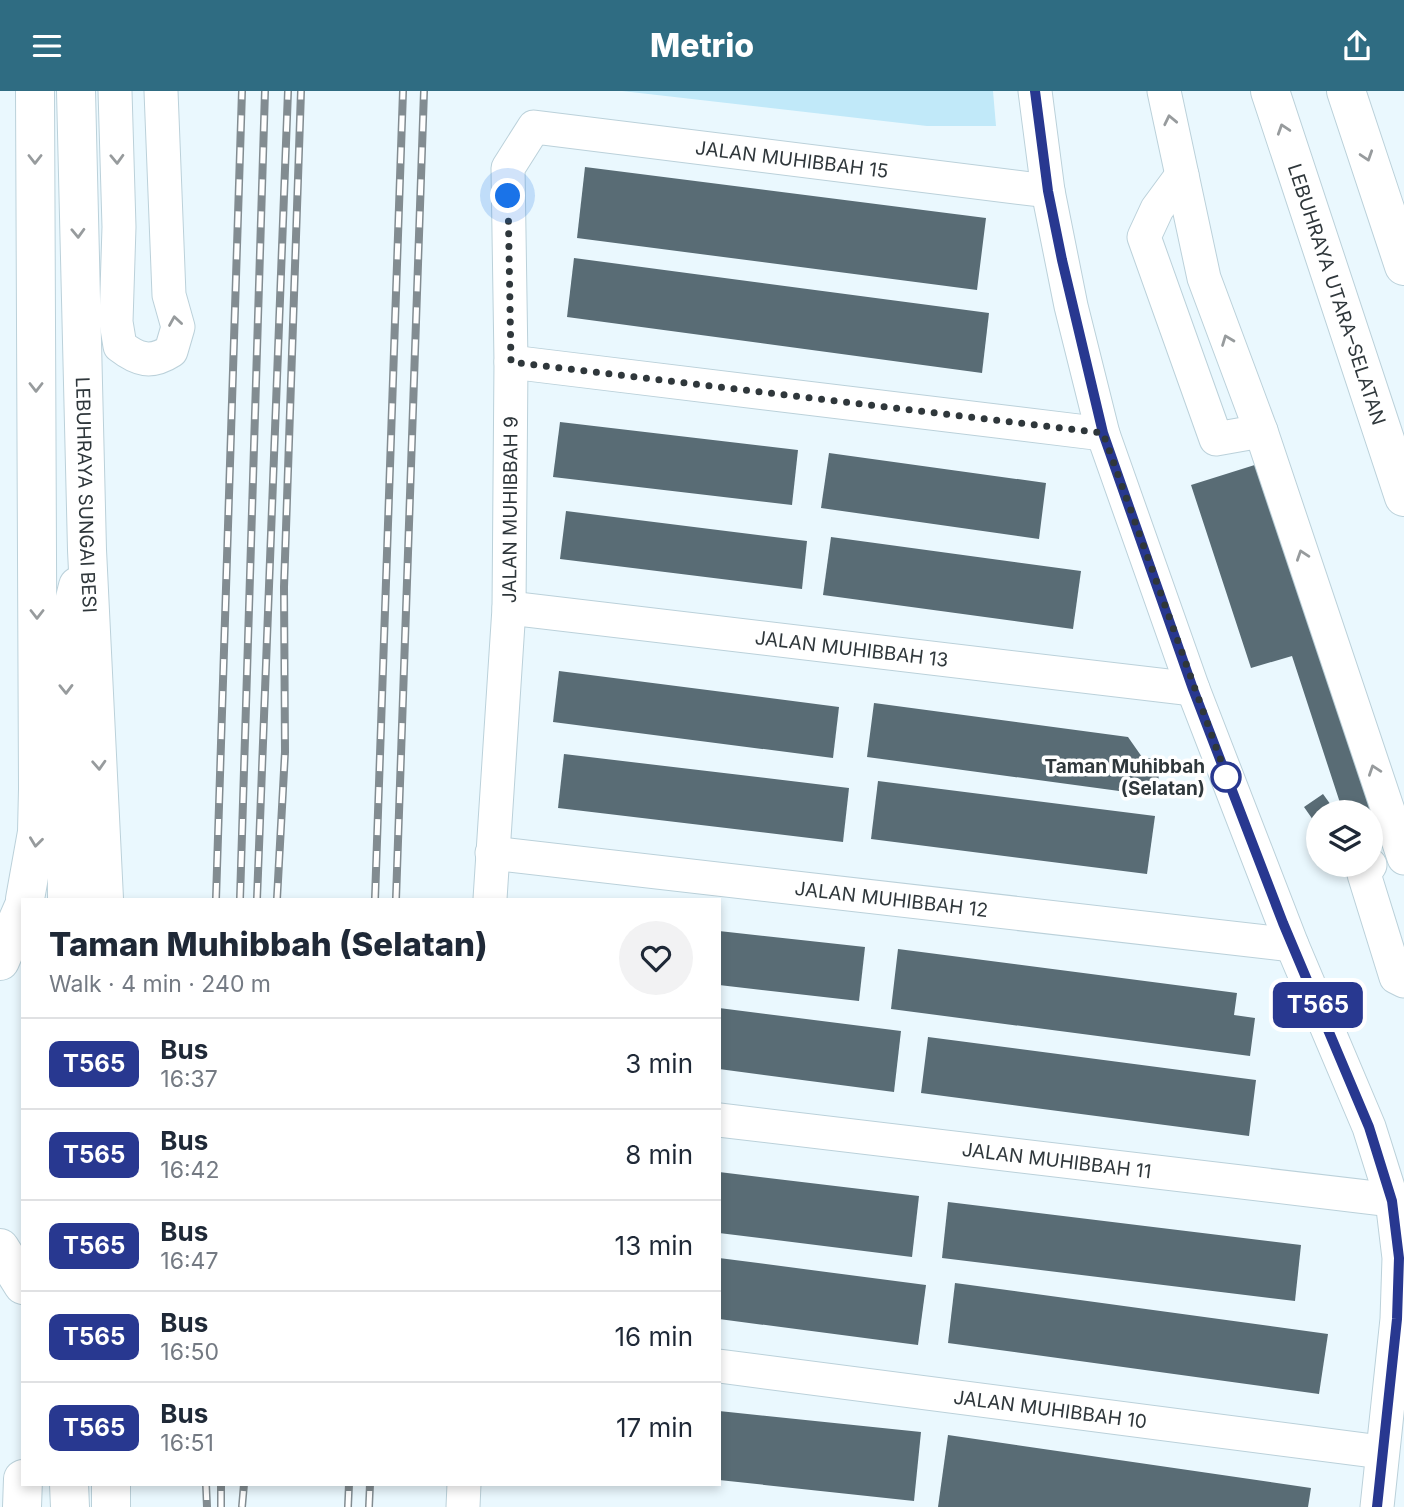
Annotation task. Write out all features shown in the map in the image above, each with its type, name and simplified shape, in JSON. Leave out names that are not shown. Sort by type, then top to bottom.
[{"type":"highway","points":[[25,898],[34,855],[38,789],[35,91]]},
{"type":"highway","name":"LEBUHRAYA SUNGAI BESI","points":[[76,91],[87,550],[104,898]]},
{"type":"highway","name":"LEBUHRAYA UTARA–SELATAN","points":[[1270,91],[1404,497]]},
{"type":"highway","points":[[1346,91],[1404,266]]},
{"type":"highway","points":[[67,898],[65,638],[87,550]]},
{"type":"highway","points":[[0,961],[21,913]]},
{"type":"highway","points":[[0,1248],[21,1282]]},
{"type":"highway","points":[[22,1507],[23,1486]]},
{"type":"highway","points":[[69,1486],[70,1507]]},
{"type":"highway","points":[[111,1486],[111,1507]]},
{"type":"street","points":[[115,91],[120,227],[116,322],[120,346],[136,359],[158,360],[171,351],[178,327],[169,295],[161,91]]},
{"type":"street","points":[[1035,91],[1048,191],[1071,306],[1103,433],[1193,689],[1292,945],[1369,1127],[1392,1201],[1399,1258],[1397,1319],[1377,1507]]},
{"type":"street","points":[[1164,91],[1204,278],[1261,431],[1404,858]]},
{"type":"street","name":"JALAN MUHIBBAH 15","points":[[534,127],[1048,191]]},
{"type":"street","name":"JALAN MUHIBBAH 9","points":[[490,898],[509,608],[511,362],[508,168],[534,127]]},
{"type":"street","points":[[1182,175],[1157,209],[1144,237],[1216,439],[1261,431]]},
{"type":"street","points":[[511,362],[1103,433]]},
{"type":"street","name":"JALAN MUHIBBAH 13","points":[[509,608],[1193,689]]},
{"type":"street","points":[[1383,844],[1394,827]]},
{"type":"street","name":"JALAN MUHIBBAH 12","points":[[492,853],[1292,945]]},
{"type":"street","points":[[1365,877],[1396,977],[1404,981]]},
{"type":"street","name":"JALAN MUHIBBAH 11","points":[[721,1120],[1392,1201]]},
{"type":"street","name":"JALAN MUHIBBAH 10","points":[[721,1366],[1381,1452]]},
{"type":"street","points":[[463,1507],[464,1486]]},
{"type":"shaded area","points":[[622,91],[993,91],[996,126],[927,126]]},
{"type":"building","points":[[585,167],[986,218],[977,290],[577,238]]},
{"type":"building","points":[[574,258],[989,313],[982,373],[567,317]]},
{"type":"building","points":[[560,422],[798,450],[792,505],[553,477]]},
{"type":"building","points":[[829,453],[1046,483],[1039,539],[821,508]]},
{"type":"building","points":[[1261,463],[1372,800],[1339,800],[1292,656],[1251,668],[1191,485]]},
{"type":"building","points":[[566,511],[807,541],[802,589],[560,559]]},
{"type":"building","points":[[831,537],[1081,571],[1073,629],[823,595]]},
{"type":"building","points":[[559,671],[839,707],[833,758],[553,722]]},
{"type":"building","points":[[874,703],[1128,737],[1142,757],[1161,760],[1156,796],[867,757]]},
{"type":"building","points":[[564,754],[849,788],[843,842],[558,808]]},
{"type":"building","points":[[878,781],[1155,816],[1147,874],[871,839]]},
{"type":"building","points":[[1323,794],[1327,800],[1314,800]]},
{"type":"building","points":[[721,931],[865,947],[859,1001],[721,985]]},
{"type":"building","points":[[898,949],[1237,993],[1234,1015],[1255,1018],[1250,1056],[891,1009]]},
{"type":"building","points":[[721,1008],[901,1031],[894,1092],[721,1069]]},
{"type":"building","points":[[928,1037],[1256,1080],[1249,1136],[921,1093]]},
{"type":"building","points":[[721,1172],[919,1196],[912,1257],[721,1233]]},
{"type":"building","points":[[948,1202],[1301,1245],[1295,1301],[942,1258]]},
{"type":"building","points":[[721,1258],[926,1285],[918,1345],[721,1319]]},
{"type":"building","points":[[955,1283],[1328,1334],[1319,1394],[948,1343]]},
{"type":"building","points":[[721,1411],[921,1432],[914,1501],[721,1480]]},
{"type":"building","points":[[948,1435],[1311,1488],[1308,1507],[938,1507]]},
{"type":"railway","points":[[216,898],[242,91]]},
{"type":"railway","points":[[240,898],[265,91]]},
{"type":"railway","points":[[257,898],[288,91]]},
{"type":"railway","points":[[277,898],[285,752],[284,587],[301,91]]},
{"type":"railway","points":[[375,898],[403,91]]},
{"type":"railway","points":[[396,898],[424,91]]},
{"type":"railway","points":[[206,1486],[207,1507]]},
{"type":"railway","points":[[221,1486],[221,1507]]},
{"type":"railway","points":[[242,1507],[244,1486]]},
{"type":"railway","points":[[348,1507],[349,1486]]},
{"type":"railway","points":[[369,1507],[370,1486]]},
{"type":"bus line","name":"T565","points":[[1035,91],[1048,191],[1071,306],[1103,433],[1193,689],[1283,923],[1369,1127],[1392,1201],[1399,1258],[1397,1319],[1377,1507]]},
{"type":"place","name":"Taman Muhibbah (Selatan)","points":[[1226,777]]},
{"type":"route","points":[[508,196],[511,362],[1103,433],[1230,786],[1226,777]]}]
